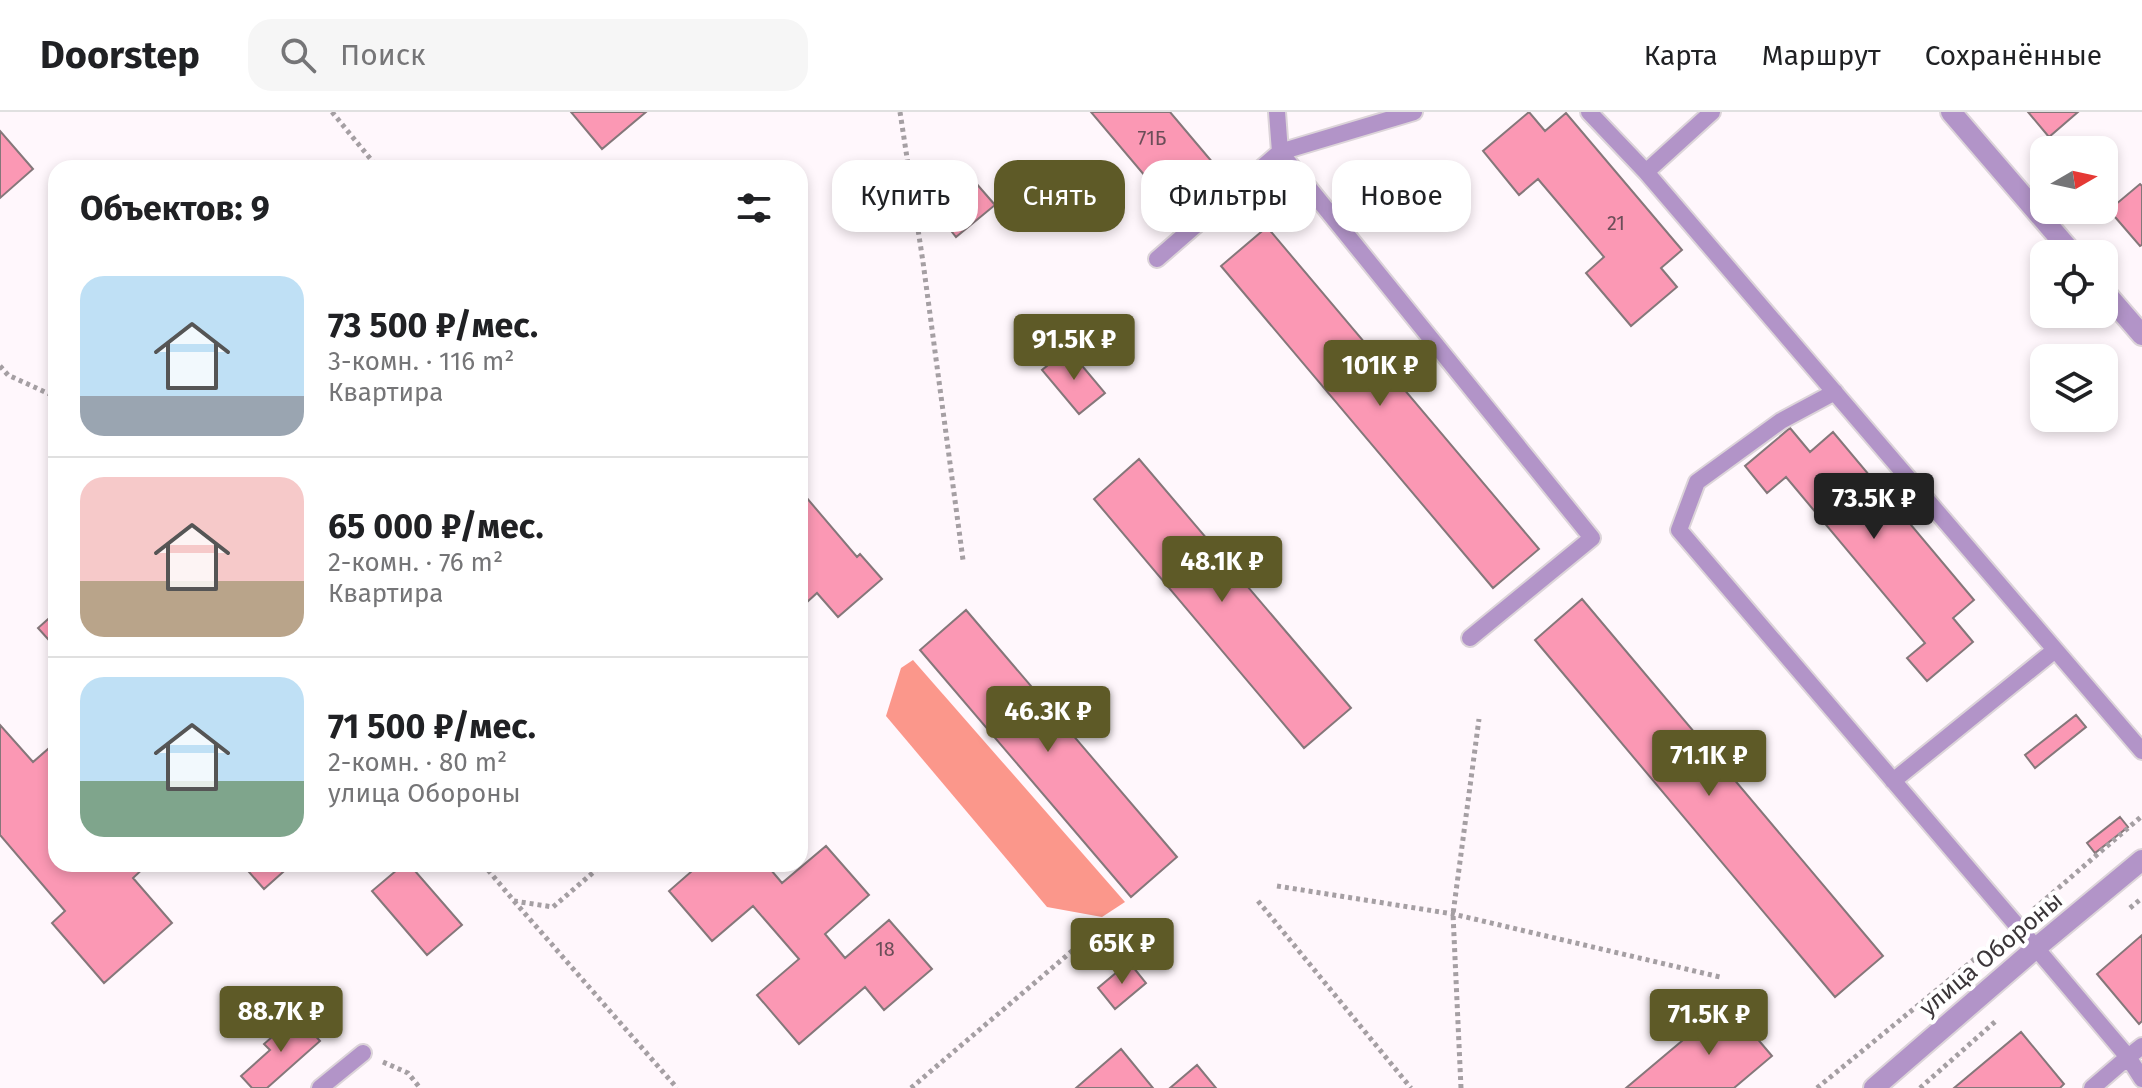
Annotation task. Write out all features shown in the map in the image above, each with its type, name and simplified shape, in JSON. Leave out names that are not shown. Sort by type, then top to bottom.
[{"type":"street","points":[[1951,112],[2061,240]]},
{"type":"street","points":[[2118,307],[2142,335]]},
{"type":"street","name":"улица Обороны","points":[[1874,1088],[2142,860]]},
{"type":"lane","points":[[1277,112],[1280,152],[1592,538],[1470,638]]},
{"type":"lane","points":[[1157,259],[1280,152],[1414,112]]},
{"type":"lane","points":[[1589,112],[1646,172],[2142,751]]},
{"type":"lane","points":[[1646,172],[1712,112]]},
{"type":"lane","points":[[1835,392],[1781,421],[1697,482],[1679,530],[2037,948],[2128,1057],[2142,1079]]},
{"type":"lane","points":[[1893,781],[2055,650]]},
{"type":"lane","points":[[2092,1088],[2142,1046]]},
{"type":"lane","points":[[320,1088],[363,1053]]},
{"type":"path","points":[[332,112],[371,160]]},
{"type":"path","points":[[900,112],[963,560]]},
{"type":"path","points":[[0,366],[8,375],[48,393]]},
{"type":"path","points":[[1461,1088],[1453,914],[1479,719]]},
{"type":"path","points":[[1817,1088],[2142,816]]},
{"type":"path","points":[[490,872],[677,1088]]},
{"type":"path","points":[[514,901],[553,907],[594,872]]},
{"type":"path","points":[[1277,886],[1453,914],[1720,977]]},
{"type":"path","points":[[2130,908],[2142,898]]},
{"type":"path","points":[[1258,901],[1411,1088]]},
{"type":"path","points":[[911,1088],[1092,934]]},
{"type":"path","points":[[1920,1088],[2000,1018]]},
{"type":"path","points":[[363,1053],[408,1073],[420,1088]]},
{"type":"shaded area","points":[[913,660],[1125,902],[1102,917],[1047,907],[886,716],[901,668]]},
{"type":"building","points":[[571,112],[646,112],[602,149]]},
{"type":"building","points":[[1091,112],[1170,112],[1210,160],[1141,160],[1141,171]]},
{"type":"building","points":[[1529,112],[1545,131],[1566,113],[1682,250],[1661,268],[1677,287],[1631,326],[1586,273],[1604,257],[1538,179],[1519,195],[1483,151]]},
{"type":"building","points":[[2028,112],[2078,112],[2050,136]]},
{"type":"building","points":[[0,131],[33,169],[0,198]]},
{"type":"building","points":[[2140,184],[2142,186],[2142,245],[2118,220],[2118,202]]},
{"type":"building","points":[[978,185],[994,204],[978,219]]},
{"type":"building","points":[[1261,232],[1271,232],[1539,549],[1493,588],[1221,266]]},
{"type":"building","points":[[1068,349],[1105,393],[1079,414],[1042,370]]},
{"type":"building","points":[[1790,428],[1810,452],[1833,432],[1974,600],[1953,618],[1973,642],[1927,681],[1907,658],[1925,643],[1786,477],[1767,493],[1745,466]]},
{"type":"building","points":[[1139,459],[1351,708],[1304,748],[1094,499]]},
{"type":"building","points":[[808,499],[857,557],[860,554],[882,579],[838,617],[817,593],[808,601]]},
{"type":"building","points":[[1582,599],[1883,956],[1835,997],[1535,640]]},
{"type":"building","points":[[966,610],[1177,857],[1131,897],[920,650]]},
{"type":"building","points":[[48,619],[48,639],[38,628]]},
{"type":"building","points":[[2076,715],[2086,727],[2035,768],[2025,755]]},
{"type":"building","points":[[0,725],[33,762],[48,749],[48,872],[139,872],[133,878],[172,923],[104,983],[52,923],[65,911],[0,835]]},
{"type":"building","points":[[2120,817],[2128,827],[2095,853],[2087,843]]},
{"type":"building","points":[[826,846],[869,895],[825,934],[845,958],[889,920],[932,969],[884,1010],[865,987],[799,1044],[757,995],[799,959],[753,906],[712,941],[669,891],[691,872],[773,872],[782,883],[795,872],[808,872],[808,861]]},
{"type":"building","points":[[249,872],[283,872],[264,889]]},
{"type":"building","points":[[395,872],[416,872],[462,925],[427,955],[372,891]]},
{"type":"building","points":[[2142,935],[2142,1021],[2139,1024],[2097,974]]},
{"type":"building","points":[[1129,962],[1146,983],[1115,1009],[1098,988]]},
{"type":"building","points":[[1727,1003],[1772,1056],[1734,1088],[1626,1088]]},
{"type":"building","points":[[297,1015],[320,1041],[267,1088],[252,1088],[241,1076],[270,1050],[264,1044]]},
{"type":"building","points":[[2021,1032],[2064,1084],[2060,1088],[1954,1088]]},
{"type":"building","points":[[1121,1049],[1153,1088],[1076,1088]]},
{"type":"building","points":[[1197,1065],[1216,1088],[1170,1088]]}]
